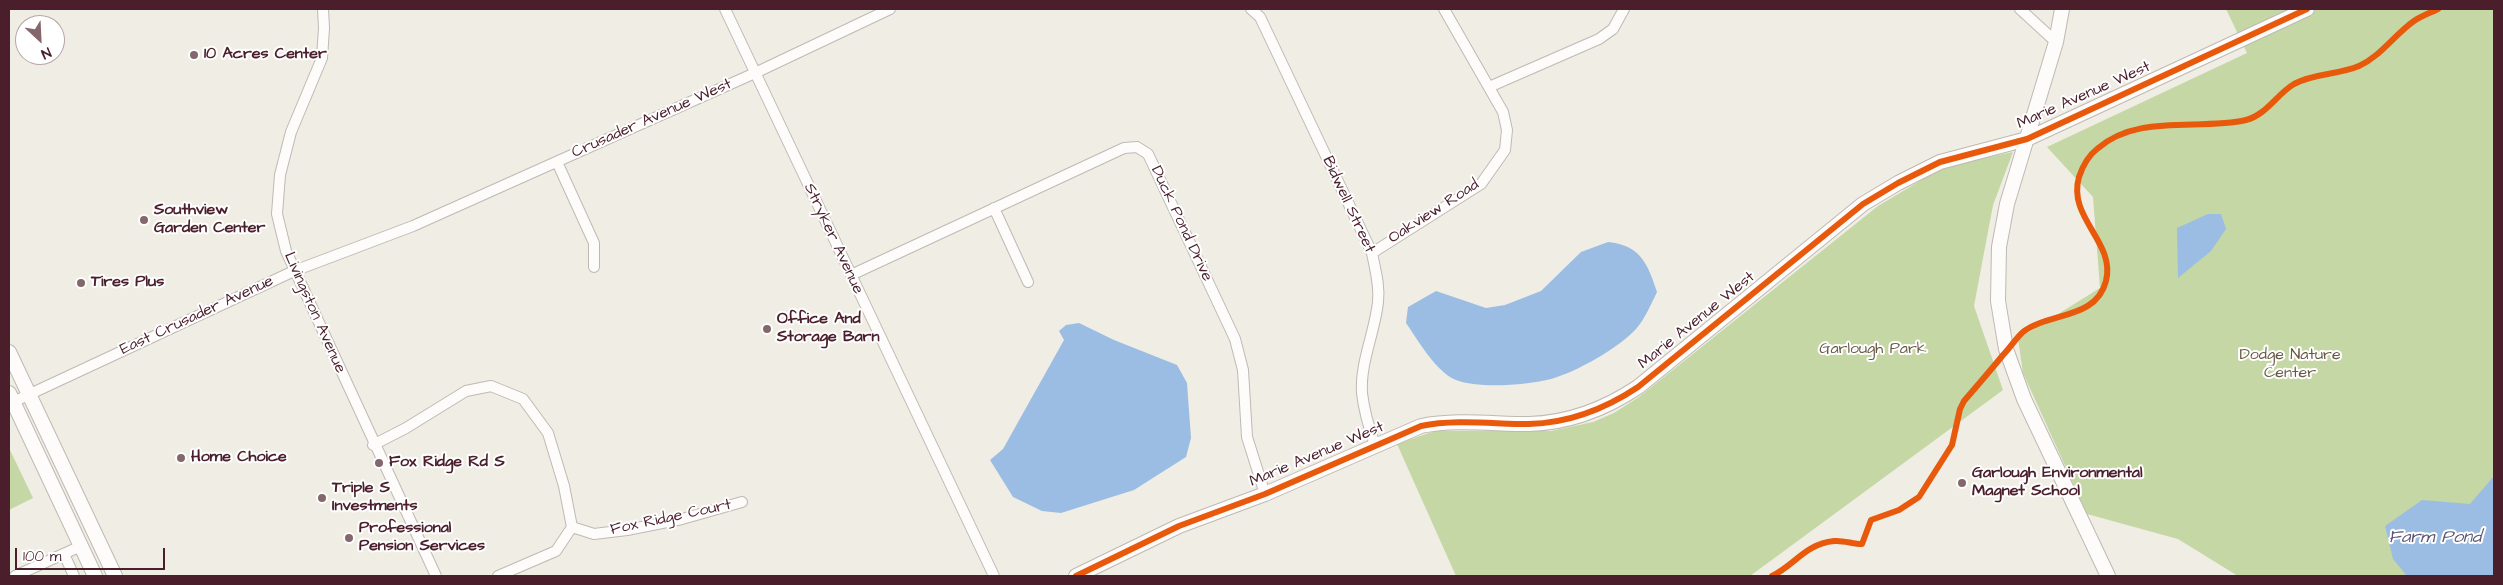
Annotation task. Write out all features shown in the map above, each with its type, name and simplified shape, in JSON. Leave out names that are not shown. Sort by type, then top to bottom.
[{"type":"street","name":"Livingston Avenue","points":[[323,9],[322,58],[291,132],[280,174],[277,214],[286,251],[294,271],[436,576]]},
{"type":"street","name":"Stryker Avenue","points":[[725,9],[994,576]]},
{"type":"street","name":"Crusader Avenue West","points":[[413,226],[755,73],[890,9]]},
{"type":"street","name":"Bidwell Street","points":[[1251,9],[1260,17],[1372,252],[1377,276],[1378,302],[1364,366],[1362,391],[1366,418],[1375,445]]},
{"type":"street","name":"Oakview Road","points":[[1372,252],[1481,184],[1505,150],[1507,130],[1503,112],[1444,9]]},
{"type":"street","points":[[1489,87],[1599,39],[1613,29],[1624,9]]},
{"type":"street","points":[[2020,9],[2056,42]]},
{"type":"street","points":[[2062,9],[2056,42],[2007,204],[1999,248],[1998,301],[2006,349],[2024,399],[2108,576]]},
{"type":"street","name":"Marie Avenue West","points":[[1076,576],[1179,526],[1265,494],[1375,445],[1427,425],[1550,422],[1575,418],[1606,406],[1638,387],[1815,242],[1882,192],[1940,162],[2027,139],[2307,9]]},
{"type":"street","name":"Duck Pond Drive","points":[[851,275],[1124,148],[1137,147],[1148,154],[1235,339],[1243,370],[1247,438],[1265,494]]},
{"type":"street","points":[[557,162],[594,243],[594,266]]},
{"type":"street","points":[[994,208],[1028,282]]},
{"type":"street","name":"East Crusader Avenue","points":[[11,397],[29,394],[294,271],[413,226]]},
{"type":"street","points":[[9,352],[115,576]]},
{"type":"street","points":[[374,444],[406,428],[466,391],[492,386],[523,399],[548,433],[564,486],[572,527],[556,551],[498,576]]},
{"type":"street","points":[[11,397],[95,576]]},
{"type":"street","name":"Fox Ridge Court","points":[[572,527],[594,534],[627,530],[682,519],[742,502]]},
{"type":"street","points":[[15,576],[81,546],[90,547],[105,556]]},
{"type":"street","points":[[64,554],[74,576]]},
{"type":"green space","name":"Dodge Nature Center","points":[[2226,9],[2494,9],[2494,576],[2238,576],[2178,539],[2087,514],[2023,373],[2018,339],[2100,288],[2093,197],[2047,147],[2247,53]]},
{"type":"green space","name":"Garlough Park","points":[[2013,152],[1993,205],[1974,306],[2003,390],[1750,576],[1456,576],[1397,444],[1435,431],[1551,431],[1593,422],[1614,413],[1639,397],[1878,206],[1945,166]]},
{"type":"green space","points":[[9,448],[33,498],[9,510]]},
{"type":"water","points":[[2208,214],[2221,214],[2226,229],[2211,251],[2178,278],[2177,228]]},
{"type":"water","points":[[1608,242],[1628,247],[1642,258],[1657,292],[1642,321],[1619,344],[1561,376],[1541,381],[1503,385],[1466,383],[1456,380],[1441,370],[1406,323],[1408,307],[1436,291],[1486,308],[1505,305],[1541,291],[1581,252]]},
{"type":"water","points":[[1079,323],[1114,340],[1177,365],[1187,383],[1191,438],[1186,457],[1134,490],[1061,513],[1042,511],[1013,497],[990,460],[1003,449],[1064,340],[1059,331],[1066,325]]},
{"type":"water","name":"Farm Pond","points":[[2494,476],[2494,576],[2407,576],[2393,559],[2385,526],[2422,500],[2470,504]]},
{"type":"cycle path","points":[[1076,576],[1179,526],[1265,494],[1421,426],[1461,422],[1544,423],[1572,418],[1600,408],[1638,387],[1863,204],[1898,183],[1940,162],[2027,139],[2307,9]]},
{"type":"cycle path","points":[[1772,576],[1815,546],[1837,541],[1862,544],[1871,520],[1899,510],[1919,497],[1952,445],[1960,409],[1964,401],[2018,337],[2034,326],[2082,309],[2101,294],[2106,281],[2107,267],[2104,254],[2085,218],[2077,192],[2082,169],[2088,158],[2097,149],[2113,138],[2131,131],[2150,127],[2228,123],[2246,120],[2260,114],[2288,88],[2302,80],[2351,69],[2367,62],[2414,21],[2438,9]]},
{"type":"place","name":"10 Acres Center","points":[[194,55]]},
{"type":"place","name":"Southview Garden Center","points":[[144,220]]},
{"type":"place","name":"Tires Plus","points":[[81,283]]},
{"type":"place","name":"Office And Storage Barn","points":[[767,329]]},
{"type":"place","name":"Home Choice","points":[[181,458]]},
{"type":"place","name":"Fox Ridge Rd S","points":[[379,463]]},
{"type":"place","name":"Garlough Environmental Magnet School","points":[[1962,483]]},
{"type":"place","name":"Triple S Investments","points":[[322,498]]},
{"type":"place","name":"Professional Pension Services","points":[[349,538]]}]
